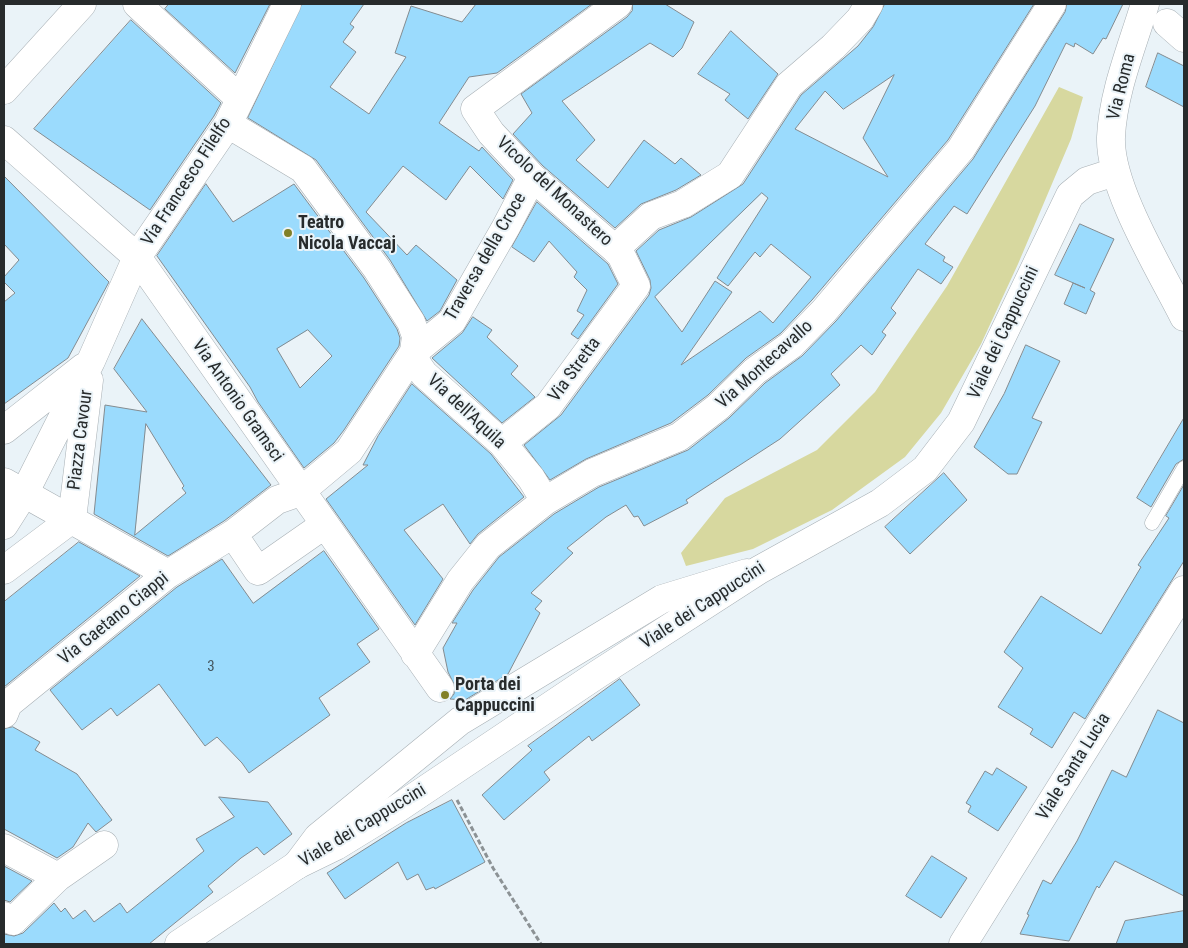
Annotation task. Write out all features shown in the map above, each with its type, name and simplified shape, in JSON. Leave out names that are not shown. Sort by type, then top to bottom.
[{"type":"street","points":[[4,90],[82,4]]},
{"type":"street","points":[[137,4],[239,98]]},
{"type":"street","name":"Via Francesco Filelfo","points":[[91,361],[137,257],[228,124],[239,98],[287,4]]},
{"type":"street","name":"Vicolo del Monastero","points":[[618,4],[475,109],[491,133],[532,177],[621,255],[636,286]]},
{"type":"street","points":[[615,249],[651,216],[683,204],[730,175],[789,85],[834,47],[860,19],[869,4]]},
{"type":"street","name":"Via Montecavallo","points":[[415,654],[460,581],[488,546],[545,501],[592,473],[679,437],[718,407],[754,371],[791,345],[824,311],[961,150],[1052,4]]},
{"type":"street","name":"Via Roma","points":[[1145,4],[1116,104],[1111,138],[1115,172],[1135,220],[1184,316]]},
{"type":"street","name":"Via dell'Aquila","points":[[228,124],[303,169],[376,269],[411,322],[416,336],[414,352],[424,374],[502,443],[530,478],[545,501]]},
{"type":"street","name":"Via Antonio Gramsci","points":[[4,140],[137,257],[450,704]]},
{"type":"street","name":"Viale dei Cappuccini","points":[[178,944],[298,865],[336,846],[445,777],[598,674],[759,570],[880,503],[925,468],[961,422],[1070,195],[1087,181],[1115,172]]},
{"type":"street","name":"Traversa della Croce","points":[[300,492],[349,451],[414,352],[452,321],[506,227],[532,177]]},
{"type":"street","name":"Via Stretta","points":[[502,443],[548,406],[636,286]]},
{"type":"street","name":"Piazza Cavour","points":[[4,430],[91,361]]},
{"type":"street","name":"Piazza Cavour","points":[[4,525],[14,487],[91,361]]},
{"type":"street","name":"Piazza Cavour","points":[[14,487],[72,519],[91,361]]},
{"type":"street","name":"Via Gaetano Ciappi","points":[[4,714],[8,704],[168,574],[233,534],[277,500],[300,492]]},
{"type":"street","points":[[4,570],[72,519],[168,574]]},
{"type":"street","points":[[233,534],[258,571],[324,525]]},
{"type":"street","points":[[298,865],[318,837],[450,704],[662,599],[759,570]]},
{"type":"street","name":"Viale Santa Lucia","points":[[963,944],[1184,590]]},
{"type":"street","points":[[4,916],[13,921],[58,877],[104,845]]},
{"type":"street","points":[[4,848],[58,877]]},
{"type":"lane","points":[[1152,523],[1184,468]]},
{"type":"path","points":[[445,777],[493,868],[541,944]]},
{"type":"green space","points":[[1059,87],[1083,97],[1071,139],[1018,264],[981,344],[941,413],[905,457],[832,510],[753,549],[686,566],[681,553],[725,498],[817,450],[875,392],[947,286]]},
{"type":"building","points":[[169,4],[270,4],[235,73],[165,9]]},
{"type":"building","points":[[302,4],[364,4],[350,24],[354,27],[343,42],[356,52],[330,87],[369,114],[406,57],[395,53],[411,6],[462,22],[476,4],[592,4],[497,73],[469,77],[439,123],[479,151],[482,147],[513,180],[503,199],[470,166],[446,200],[403,166],[366,212],[407,255],[416,245],[457,280],[440,311],[427,321],[390,260],[316,160],[248,118]]},
{"type":"building","points":[[633,4],[665,4],[694,22],[682,48],[673,57],[650,43],[562,101],[595,140],[576,160],[608,188],[644,140],[675,164],[681,158],[701,175],[676,190],[641,204],[615,228],[543,166],[513,134],[532,113],[521,94],[627,17],[632,11]]},
{"type":"building","points":[[885,4],[1034,4],[948,140],[812,300],[781,333],[746,358],[708,395],[671,423],[586,459],[550,480],[524,445],[561,415],[649,295],[651,288],[650,280],[636,251],[659,230],[691,217],[743,184],[801,95],[858,46],[873,27]],"holes":[[[894,75],[863,138],[888,177],[795,129],[825,91],[843,109]],[[762,193],[768,198],[717,278],[728,286],[755,252],[760,257],[771,244],[811,277],[773,323],[760,311],[681,365],[732,292],[715,281],[682,332],[655,297]]]},
{"type":"building","points":[[1067,4],[1123,4],[1106,39],[1103,38],[1093,54],[1075,43],[1074,47],[1066,43],[1035,106],[967,214],[954,206],[925,244],[945,257],[943,261],[953,267],[941,284],[918,269],[891,308],[896,313],[882,332],[886,335],[872,355],[861,345],[831,374],[840,385],[780,439],[686,500],[688,503],[644,526],[638,516],[634,517],[626,505],[606,517],[567,548],[573,553],[531,593],[542,601],[535,609],[540,613],[508,674],[465,700],[450,699],[454,694],[455,686],[448,672],[443,648],[457,623],[452,623],[473,590],[499,557],[554,514],[599,487],[688,450],[729,418],[765,383],[802,356],[836,321],[973,159],[1065,12]]},
{"type":"building","points":[[131,20],[221,103],[150,210],[34,129]]},
{"type":"building","points":[[731,31],[778,74],[748,119],[725,100],[730,94],[698,74]]},
{"type":"building","points":[[1158,53],[1184,66],[1184,107],[1146,87]]},
{"type":"building","points":[[4,176],[109,282],[68,358],[4,404],[4,302],[15,293],[4,282],[4,277],[19,260],[4,244]]},
{"type":"building","points":[[206,184],[233,222],[294,184],[364,278],[397,329],[400,338],[399,346],[334,443],[304,468],[258,402],[250,387],[157,256]],"holes":[[[308,330],[332,356],[300,388],[277,349]]]},
{"type":"building","points":[[537,202],[608,264],[618,284],[578,339],[571,334],[584,315],[577,311],[587,290],[574,277],[577,272],[549,241],[534,262],[512,247]]},
{"type":"building","points":[[1080,224],[1114,239],[1090,290],[1095,293],[1086,314],[1064,304],[1073,283],[1085,288],[1055,275]]},
{"type":"building","points":[[473,317],[492,330],[487,337],[518,366],[511,374],[535,397],[502,423],[432,358],[462,333]]},
{"type":"building","points":[[142,319],[271,485],[224,521],[168,556],[94,514],[105,405],[147,412],[114,369]],"holes":[[[146,424],[184,486],[182,488],[186,493],[135,535]]]},
{"type":"building","points":[[1026,345],[1060,361],[1032,418],[1042,422],[1017,474],[1008,474],[974,447],[1004,394]]},
{"type":"building","points":[[412,384],[491,454],[524,497],[478,534],[470,544],[443,504],[404,530],[443,579],[415,625],[326,499],[368,465],[363,465],[378,436]]},
{"type":"building","points":[[1184,418],[1184,459],[1176,464],[1151,507],[1137,498]]},
{"type":"building","points":[[944,473],[967,500],[910,554],[885,527]]},
{"type":"building","points":[[1184,485],[1184,561],[1085,719],[1074,712],[1052,748],[1030,734],[1033,729],[998,707],[1023,668],[1004,652],[1041,596],[1101,634],[1141,567],[1138,565],[1169,518],[1166,516]]},
{"type":"building","points":[[79,542],[140,576],[4,687],[4,602]]},
{"type":"building","points":[[324,551],[379,629],[357,644],[370,662],[319,698],[330,715],[249,773],[217,737],[205,746],[159,684],[117,716],[111,708],[82,730],[50,690],[177,587],[222,559],[253,603]]},
{"type":"building","points":[[620,679],[640,705],[592,741],[589,736],[544,772],[550,780],[504,820],[482,795],[532,750],[528,746]]},
{"type":"building","points":[[1158,710],[1184,723],[1184,896],[1115,861],[1099,888],[1097,886],[1069,941],[1020,934],[1043,880],[1051,884],[1077,841],[1112,770],[1126,777]]},
{"type":"building","points":[[13,727],[40,742],[35,750],[77,774],[112,820],[96,832],[88,823],[73,847],[57,858],[4,829],[4,729]]},
{"type":"building","points":[[997,768],[1027,787],[998,831],[968,812],[971,806],[966,803],[985,771],[992,775]]},
{"type":"building","points":[[219,797],[268,802],[292,834],[264,855],[257,847],[241,858],[208,886],[213,892],[149,944],[4,944],[4,934],[14,936],[23,933],[54,903],[61,912],[65,908],[73,919],[85,910],[94,922],[120,903],[127,913],[204,851],[196,839],[234,817]]},
{"type":"building","points":[[452,800],[485,862],[435,889],[434,887],[426,890],[418,874],[407,880],[398,862],[345,899],[327,873],[406,823]]},
{"type":"building","points":[[932,856],[967,878],[941,918],[906,896]]},
{"type":"building","points":[[4,866],[32,881],[10,902],[4,900]]},
{"type":"building","points":[[1184,911],[1184,944],[1116,944],[1125,921]]},
{"type":"place","name":"Teatro Nicola Vaccaj","points":[[288,233]]},
{"type":"place","name":"Porta dei Cappuccini","points":[[445,695]]}]
